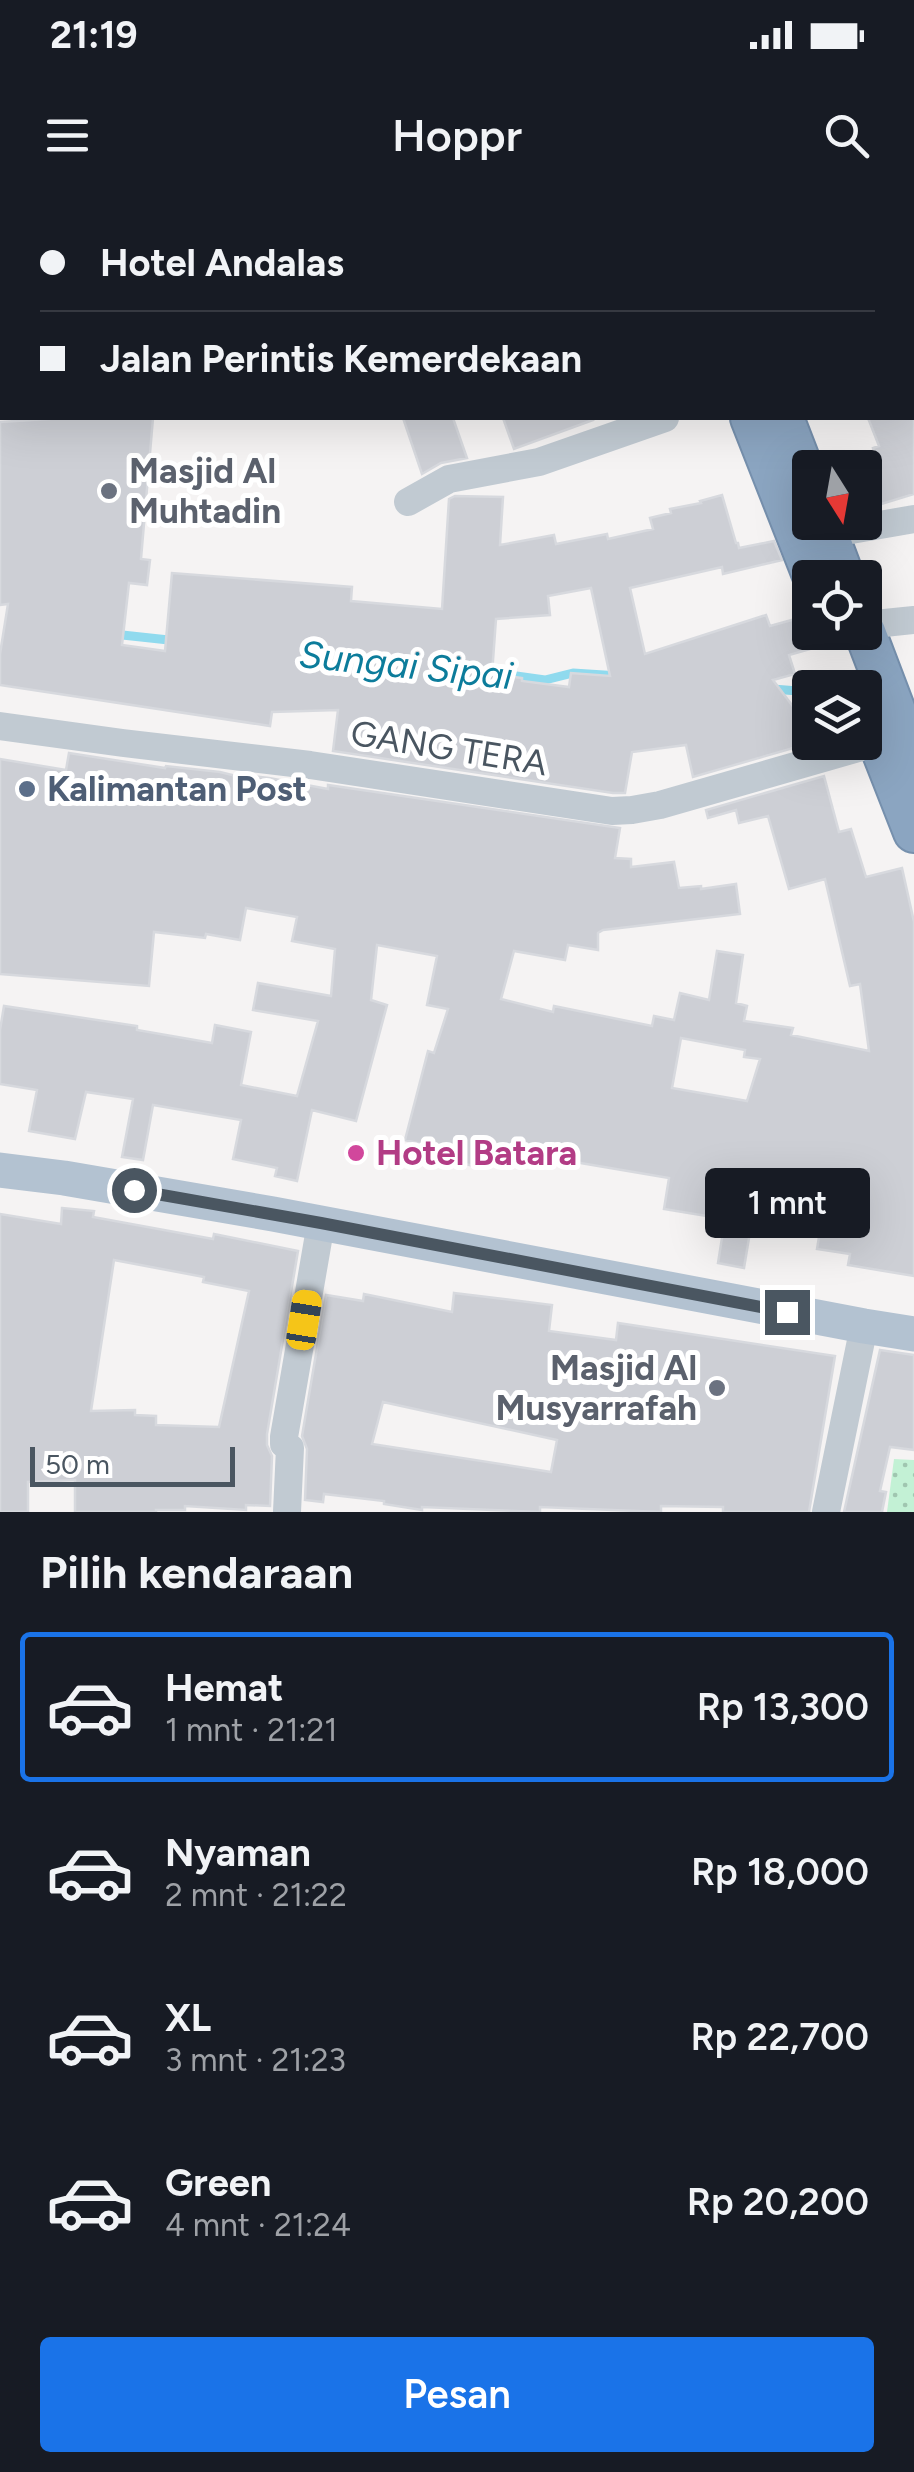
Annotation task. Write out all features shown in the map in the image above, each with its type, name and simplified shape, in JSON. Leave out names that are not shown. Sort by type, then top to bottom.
[{"type":"highway","points":[[752,420],[807,560]]},
{"type":"highway","points":[[784,420],[795,450]]},
{"type":"highway","points":[[847,650],[890,724]]},
{"type":"highway","points":[[871,650],[914,832]]},
{"type":"main road","points":[[0,1170],[321,1223],[914,1334]]},
{"type":"street","points":[[408,502],[449,479],[539,462],[599,428],[652,420]]},
{"type":"street","points":[[882,523],[914,520]]},
{"type":"street","points":[[882,625],[914,620]]},
{"type":"street","name":"GANG TERA","points":[[0,726],[310,765],[612,811],[660,804],[890,724]]},
{"type":"street","points":[[287,1512],[291,1464],[290,1448],[284,1444],[284,1437],[321,1223]]},
{"type":"street","points":[[826,1512],[864,1326]]},
{"type":"green space","points":[[894,1459],[914,1460],[914,1512],[887,1512]]},
{"type":"building","points":[[153,420],[141,559],[150,560],[147,585],[129,583],[122,645],[165,651],[172,573],[352,587],[351,601],[442,609],[449,499],[455,496],[503,497],[500,545],[554,535],[556,544],[607,534],[608,539],[653,529],[650,518],[722,495],[739,548],[774,541],[782,560],[723,574],[722,567],[630,588],[645,654],[766,615],[770,626],[792,620],[792,650],[806,650],[789,655],[792,675],[773,680],[792,705],[792,748],[693,777],[686,745],[632,752],[625,793],[613,793],[333,751],[338,710],[272,712],[270,726],[0,685],[0,654],[8,604],[0,605],[0,422]],"holes":[[[591,588],[610,676],[571,673],[569,687],[492,674],[496,619],[550,615],[548,596]]]},
{"type":"building","points":[[404,420],[454,420],[467,458],[441,463],[422,474]]},
{"type":"building","points":[[504,420],[593,420],[514,449]]},
{"type":"building","points":[[869,420],[914,420],[914,494],[882,504],[882,450],[873,448],[879,446]]},
{"type":"building","points":[[69,753],[328,789],[328,785],[620,828],[615,858],[631,859],[631,867],[674,862],[679,888],[736,884],[740,914],[603,930],[598,933],[598,950],[568,945],[565,960],[514,951],[501,999],[553,1012],[554,1006],[652,1026],[654,1016],[674,1020],[680,993],[709,1000],[717,951],[743,955],[736,1003],[747,1006],[744,1021],[793,1028],[791,1035],[869,1051],[860,984],[850,986],[825,879],[789,889],[768,816],[739,823],[736,810],[708,818],[706,810],[824,776],[839,832],[851,829],[866,877],[902,868],[914,922],[914,1276],[848,1265],[850,1254],[817,1249],[820,1231],[752,1220],[744,1268],[718,1263],[725,1219],[664,1209],[669,1178],[545,1157],[544,1163],[482,1150],[478,1167],[439,1158],[441,1149],[405,1140],[428,1051],[434,1053],[448,1009],[427,1005],[437,956],[377,945],[371,1000],[387,1005],[356,1121],[312,1110],[297,1181],[275,1176],[277,1168],[233,1159],[241,1120],[153,1105],[143,1160],[122,1157],[133,1099],[86,1092],[75,1139],[29,1131],[37,1090],[0,1084],[4,1006],[137,1026],[137,1030],[212,1043],[215,1025],[251,1032],[241,1085],[297,1096],[318,1021],[253,1010],[258,983],[331,996],[335,949],[292,941],[297,917],[246,908],[240,940],[154,932],[149,986],[0,974],[0,759],[66,770]],"holes":[[[681,1038],[745,1050],[744,1057],[760,1059],[747,1101],[672,1088]]]},
{"type":"building","points":[[62,1208],[94,1211],[93,1217],[213,1239],[214,1234],[298,1251],[267,1434],[272,1456],[270,1506],[246,1505],[246,1510],[185,1506],[185,1510],[156,1512],[75,1512],[75,1480],[28,1482],[28,1512],[0,1512],[0,1214],[61,1224]],"holes":[[[114,1260],[204,1277],[203,1282],[249,1291],[219,1427],[156,1425],[156,1416],[135,1415],[135,1410],[91,1411]]]},
{"type":"building","points":[[454,1293],[552,1305],[549,1331],[616,1340],[618,1323],[835,1356],[809,1512],[723,1512],[723,1507],[661,1506],[661,1512],[540,1507],[540,1512],[422,1510],[324,1494],[323,1502],[305,1500],[307,1449],[302,1436],[326,1295],[363,1301],[364,1294],[452,1312]],"holes":[[[383,1402],[557,1440],[551,1472],[372,1444]]]},
{"type":"building","points":[[880,1350],[914,1355],[914,1450],[890,1447],[880,1491],[886,1492],[882,1512],[844,1512]]},
{"type":"waterway","name":"Sungai Sipai","points":[[113,634],[178,641]]},
{"type":"waterway","name":"Sungai Sipai","points":[[481,671],[545,680],[573,673],[619,676]]},
{"type":"waterway","name":"Sungai Sipai","points":[[773,689],[792,691]]},
{"type":"place","name":"Masjid Al Muhtadin","points":[[109,491]]},
{"type":"place","name":"Kalimantan Post","points":[[27,789]]},
{"type":"place","name":"Hotel Batara","points":[[356,1153]]},
{"type":"place","name":"Masjid Al Musyarrafah","points":[[717,1388]]},
{"type":"route","points":[[134,1190],[787,1312]]}]
